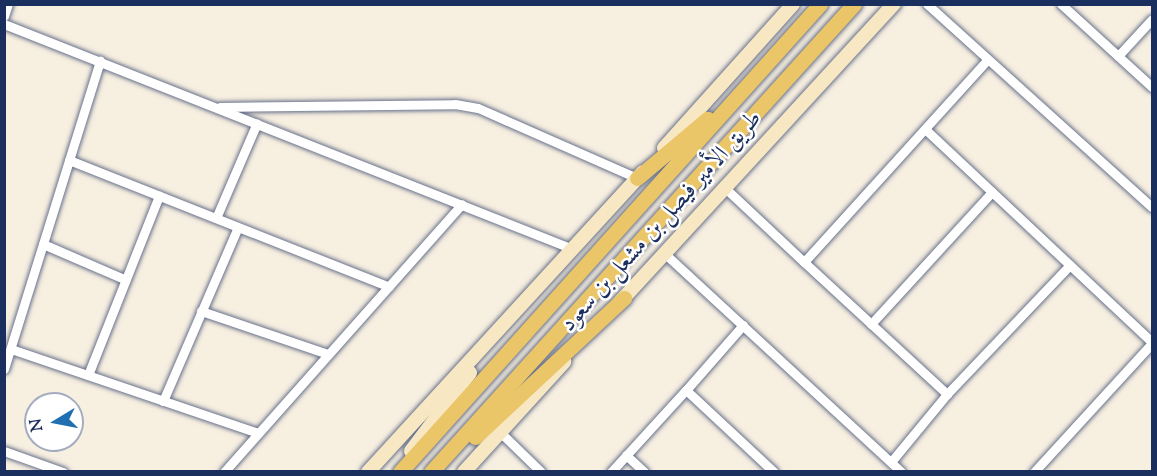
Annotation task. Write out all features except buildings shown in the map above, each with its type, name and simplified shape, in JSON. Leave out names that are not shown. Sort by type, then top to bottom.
[{"type":"main road","points":[[368,471],[638,178],[793,4]]},
{"type":"main road","name":"طريق الأمير فيصل بن مشعل بن سعود","points":[[398,471],[820,4]]},
{"type":"main road","name":"طريق الأمير فيصل بن مشعل بن سعود","points":[[431,471],[854,4]]},
{"type":"main road","name":"طريق الأمير فيصل بن مشعل بن سعود","points":[[464,471],[894,4]]},
{"type":"main road","points":[[638,178],[755,78]]},
{"type":"main road","points":[[437,471],[624,298]]},
{"type":"main road","points":[[398,471],[516,311]]},
{"type":"street","points":[[4,16],[8,4]]},
{"type":"street","points":[[927,4],[1152,207]]},
{"type":"street","points":[[1061,4],[1152,87]]},
{"type":"street","points":[[1118,56],[1152,19]]},
{"type":"street","points":[[4,24],[573,249]]},
{"type":"street","points":[[804,262],[987,60]]},
{"type":"street","points":[[4,369],[100,62]]},
{"type":"street","points":[[214,107],[466,106],[638,178]]},
{"type":"street","points":[[216,218],[257,123]]},
{"type":"street","points":[[925,129],[1152,343],[1034,471]]},
{"type":"street","points":[[69,160],[389,287]]},
{"type":"street","points":[[724,187],[947,394]]},
{"type":"street","points":[[871,324],[992,192]]},
{"type":"street","points":[[87,375],[159,196]]},
{"type":"street","points":[[224,471],[462,204]]},
{"type":"street","points":[[163,401],[238,227]]},
{"type":"street","points":[[43,244],[126,280]]},
{"type":"street","points":[[664,252],[901,471]]},
{"type":"street","points":[[891,462],[947,394],[1070,265]]},
{"type":"street","points":[[201,311],[328,354]]},
{"type":"street","points":[[611,471],[743,325]]},
{"type":"street","points":[[11,349],[258,433]]},
{"type":"street","points":[[686,390],[774,471]]},
{"type":"street","points":[[500,432],[541,471]]},
{"type":"street","points":[[4,451],[63,471]]},
{"type":"street","points":[[626,455],[644,471]]}]
